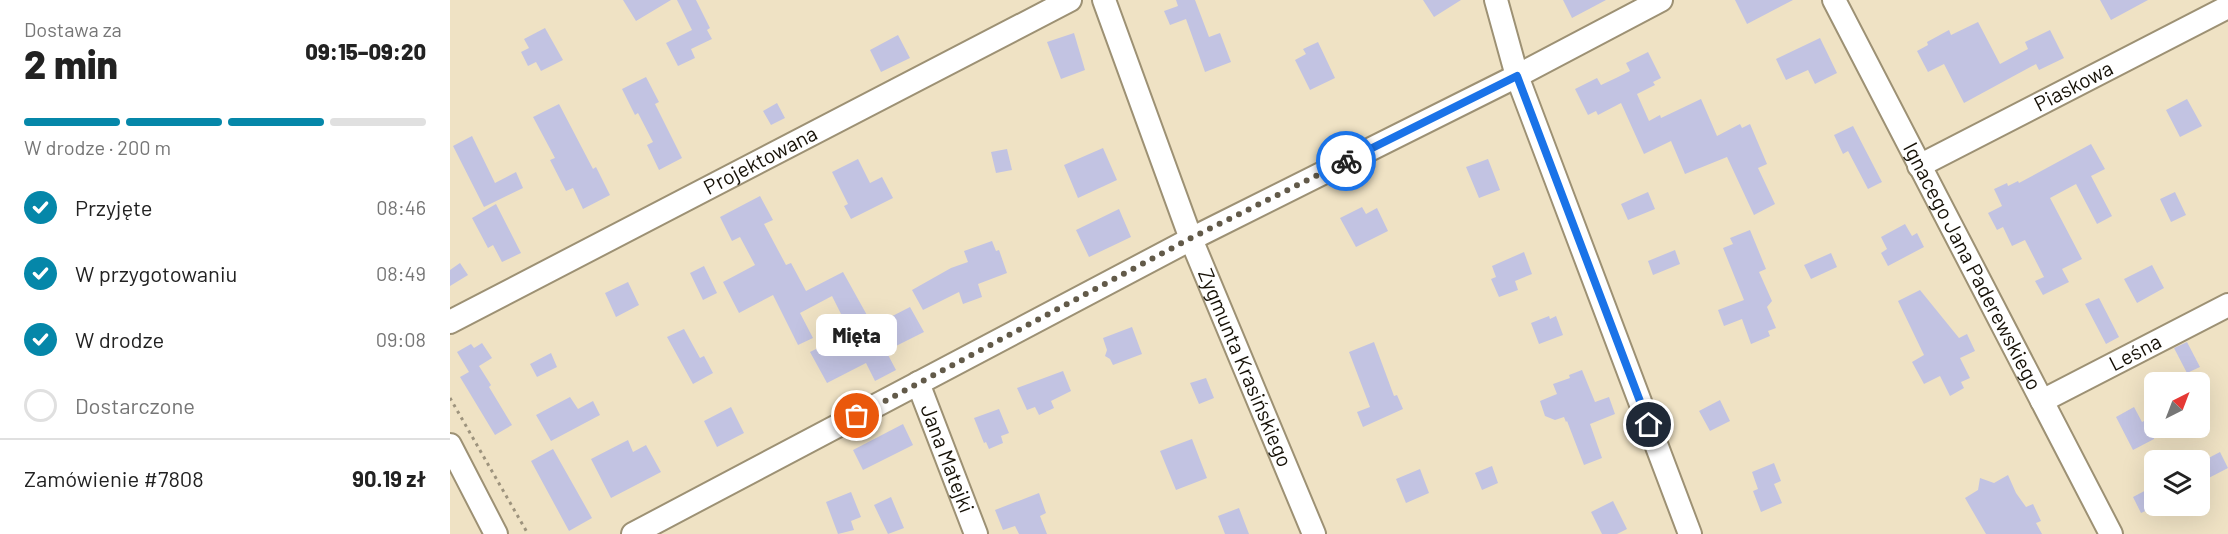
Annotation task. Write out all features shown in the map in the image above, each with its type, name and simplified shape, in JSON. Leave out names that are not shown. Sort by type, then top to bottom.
[{"type":"street","name":"Projektowana","points":[[450,322],[1070,0]]},
{"type":"street","name":"Zygmunta Krasińskiego","points":[[1104,0],[1191,238],[1314,534]]},
{"type":"street","points":[[1496,0],[1517,76],[1690,534]]},
{"type":"street","points":[[633,534],[1191,238],[1517,76],[1661,0]]},
{"type":"street","name":"Ignacego Jana Paderewskiego","points":[[1834,0],[2111,534]]},
{"type":"street","name":"Piaskowa","points":[[1919,166],[2228,7]]},
{"type":"street","name":"Leśna","points":[[2042,401],[2228,305]]},
{"type":"street","name":"Jana Matejki","points":[[918,383],[976,534]]},
{"type":"street","points":[[450,445],[490,531]]},
{"type":"path","points":[[450,398],[528,534]]},
{"type":"building","points":[[623,0],[671,0],[636,21]]},
{"type":"building","points":[[677,0],[696,0],[710,28],[707,30],[712,39],[691,49],[695,58],[678,66],[666,43],[692,30]]},
{"type":"building","points":[[1176,0],[1195,0],[1209,37],[1220,33],[1231,62],[1205,72],[1186,19],[1170,25],[1164,11],[1178,6]]},
{"type":"building","points":[[1423,0],[1461,0],[1434,17]]},
{"type":"building","points":[[1563,0],[1606,0],[1572,18]]},
{"type":"building","points":[[1735,0],[1793,0],[1747,24]]},
{"type":"building","points":[[2100,0],[2148,0],[2111,20]]},
{"type":"building","points":[[1978,22],[2000,64],[2028,49],[2025,42],[2050,30],[2064,58],[2039,70],[2036,64],[1964,103],[1944,64],[1928,72],[1917,51],[1928,45],[1927,42],[1949,30],[1951,35]]},
{"type":"building","points":[[545,28],[563,60],[541,71],[536,62],[528,66],[521,52],[529,48],[524,39]]},
{"type":"building","points":[[1074,33],[1085,70],[1061,79],[1047,42]]},
{"type":"building","points":[[898,35],[910,58],[881,72],[870,50]]},
{"type":"building","points":[[1820,38],[1837,73],[1815,84],[1808,70],[1786,80],[1776,59]]},
{"type":"building","points":[[1318,42],[1335,78],[1310,90],[1295,60],[1306,54],[1303,49]]},
{"type":"building","points":[[1648,52],[1661,78],[1653,82],[1655,85],[1637,94],[1649,121],[1660,115],[1661,118],[1701,99],[1717,136],[1740,124],[1742,128],[1750,124],[1767,164],[1758,168],[1775,204],[1754,215],[1727,157],[1685,174],[1671,141],[1644,154],[1621,103],[1598,115],[1596,111],[1588,115],[1575,89],[1597,78],[1601,85],[1630,71],[1626,63]]},
{"type":"building","points":[[646,77],[659,102],[655,104],[682,158],[659,170],[647,145],[653,142],[638,113],[635,115],[622,89]]},
{"type":"building","points":[[2187,99],[2202,126],[2180,137],[2166,110]]},
{"type":"building","points":[[777,103],[785,118],[771,125],[763,111]]},
{"type":"building","points":[[559,104],[593,169],[596,167],[610,195],[583,209],[573,188],[566,191],[550,160],[555,158],[533,117]]},
{"type":"building","points":[[1853,126],[1882,182],[1868,189],[1848,151],[1843,154],[1834,135]]},
{"type":"building","points":[[472,136],[495,183],[516,172],[523,188],[484,207],[453,146]]},
{"type":"building","points":[[2091,144],[2105,169],[2091,176],[2112,216],[2097,224],[2076,184],[2050,198],[2082,259],[2062,269],[2069,282],[2043,295],[2035,281],[2044,277],[2025,240],[2012,246],[2003,227],[1997,230],[1988,213],[2002,206],[1994,189],[2007,183],[2008,186],[2018,181],[2019,183]]},
{"type":"building","points":[[1103,148],[1117,180],[1078,198],[1064,165]]},
{"type":"building","points":[[1007,149],[1012,170],[996,173],[991,152]]},
{"type":"building","points":[[858,159],[870,183],[882,177],[893,198],[851,219],[844,206],[848,204],[832,172]]},
{"type":"building","points":[[1488,159],[1500,190],[1479,198],[1466,167]]},
{"type":"building","points":[[1648,192],[1655,209],[1628,220],[1621,204]]},
{"type":"building","points":[[2175,192],[2186,215],[2171,222],[2160,199]]},
{"type":"building","points":[[760,196],[773,220],[764,224],[786,265],[791,263],[806,291],[843,272],[873,326],[910,307],[924,332],[886,351],[896,370],[875,381],[866,363],[827,383],[810,352],[850,332],[832,296],[800,313],[813,338],[798,345],[773,295],[739,313],[723,282],[755,265],[740,237],[732,241],[720,217]]},
{"type":"building","points":[[496,204],[521,253],[502,262],[493,245],[488,248],[472,218]]},
{"type":"building","points":[[1362,207],[1366,214],[1377,208],[1388,231],[1356,247],[1340,218]]},
{"type":"building","points":[[1119,209],[1131,237],[1089,257],[1076,230]]},
{"type":"building","points":[[1905,224],[1912,236],[1917,233],[1924,247],[1888,266],[1881,253],[1887,249],[1881,237]]},
{"type":"building","points":[[1750,230],[1766,269],[1759,272],[1772,301],[1767,307],[1776,328],[1768,331],[1770,336],[1751,344],[1742,319],[1724,326],[1718,310],[1744,300],[1723,248],[1733,244],[1730,238]]},
{"type":"building","points":[[992,241],[996,251],[999,250],[1007,273],[978,284],[982,297],[963,304],[959,292],[923,310],[912,290],[951,268],[968,262],[964,251]]},
{"type":"building","points":[[1675,250],[1680,264],[1653,275],[1648,261]]},
{"type":"building","points":[[1524,252],[1532,274],[1515,281],[1518,290],[1499,297],[1491,279],[1496,277],[1492,266]]},
{"type":"building","points":[[1831,253],[1837,267],[1811,279],[1804,265]]},
{"type":"building","points":[[460,263],[468,275],[450,286],[450,270]]},
{"type":"building","points":[[2152,265],[2164,288],[2137,303],[2124,279]]},
{"type":"building","points":[[704,266],[717,293],[703,300],[690,273]]},
{"type":"building","points":[[628,282],[639,305],[616,317],[605,293]]},
{"type":"building","points":[[1920,290],[1959,338],[1967,334],[1975,351],[1960,358],[1970,378],[1961,382],[1964,388],[1950,396],[1940,376],[1924,384],[1912,362],[1924,355],[1898,301]]},
{"type":"building","points":[[2099,298],[2119,337],[2106,344],[2085,304]]},
{"type":"building","points":[[1549,316],[1550,319],[1556,316],[1563,335],[1539,344],[1531,323]]},
{"type":"building","points":[[1132,327],[1142,354],[1113,365],[1105,356],[1107,350],[1103,338]]},
{"type":"building","points":[[684,329],[700,358],[704,356],[713,373],[693,384],[667,337]]},
{"type":"building","points":[[1374,342],[1394,396],[1397,395],[1403,409],[1363,427],[1357,412],[1370,407],[1349,352]]},
{"type":"building","points":[[2187,342],[2200,367],[2186,372],[2174,348]]},
{"type":"building","points":[[482,343],[492,358],[479,366],[512,425],[495,435],[460,377],[469,372],[457,352],[471,344],[474,348]]},
{"type":"building","points":[[551,353],[557,367],[537,377],[530,364]]},
{"type":"building","points":[[1582,370],[1595,402],[1609,397],[1615,414],[1590,424],[1602,458],[1584,465],[1567,421],[1564,417],[1555,420],[1545,416],[1540,401],[1557,394],[1553,384],[1570,378],[1569,375]]},
{"type":"building","points":[[1063,371],[1071,391],[1051,401],[1054,408],[1039,415],[1035,407],[1027,410],[1017,388]]},
{"type":"building","points":[[1206,378],[1214,398],[1199,404],[1190,383]]},
{"type":"building","points":[[570,397],[578,409],[593,401],[600,415],[551,441],[536,415]]},
{"type":"building","points":[[1720,400],[1730,421],[1710,431],[1699,411]]},
{"type":"building","points":[[731,407],[744,433],[717,447],[704,421]]},
{"type":"building","points":[[2134,407],[2142,422],[2144,421],[2144,438],[2154,439],[2133,450],[2116,417]]},
{"type":"building","points":[[999,409],[1009,433],[1001,436],[1003,443],[989,449],[986,442],[984,443],[974,418]]},
{"type":"building","points":[[903,424],[913,445],[863,470],[853,450]]},
{"type":"building","points":[[1192,439],[1207,478],[1176,490],[1160,451]]},
{"type":"building","points":[[628,440],[633,452],[646,445],[661,472],[611,498],[591,459]]},
{"type":"building","points":[[553,449],[592,518],[569,531],[531,461]]},
{"type":"building","points":[[2220,452],[2228,468],[2210,477],[2210,457]]},
{"type":"building","points":[[1774,463],[1781,481],[1774,484],[1782,503],[1761,512],[1753,491],[1758,489],[1752,472]]},
{"type":"building","points":[[1492,466],[1498,483],[1482,490],[1475,473]]},
{"type":"building","points":[[1420,469],[1429,493],[1406,503],[1396,479]]},
{"type":"building","points":[[2008,475],[2016,493],[2026,507],[2033,504],[2041,521],[2036,523],[2042,534],[1986,534],[1965,498],[1978,490],[1980,478],[1994,483]]},
{"type":"building","points":[[2144,491],[2144,512],[2141,513],[2133,497]]},
{"type":"building","points":[[851,492],[861,517],[851,521],[854,530],[838,534],[826,502]]},
{"type":"building","points":[[1039,493],[1046,513],[1040,516],[1047,534],[1019,534],[1015,526],[1003,530],[995,510]]},
{"type":"building","points":[[891,497],[904,528],[888,534],[874,505]]},
{"type":"building","points":[[1613,501],[1627,529],[1617,534],[1602,534],[1591,512]]},
{"type":"building","points":[[1239,508],[1249,534],[1225,534],[1218,516]]},
{"type":"way so far","points":[[857,416],[1191,238],[1346,161]]},
{"type":"place","name":"Mięta","points":[[857,416]]},
{"type":"route","points":[[1346,161],[1517,76],[1649,425]]}]
